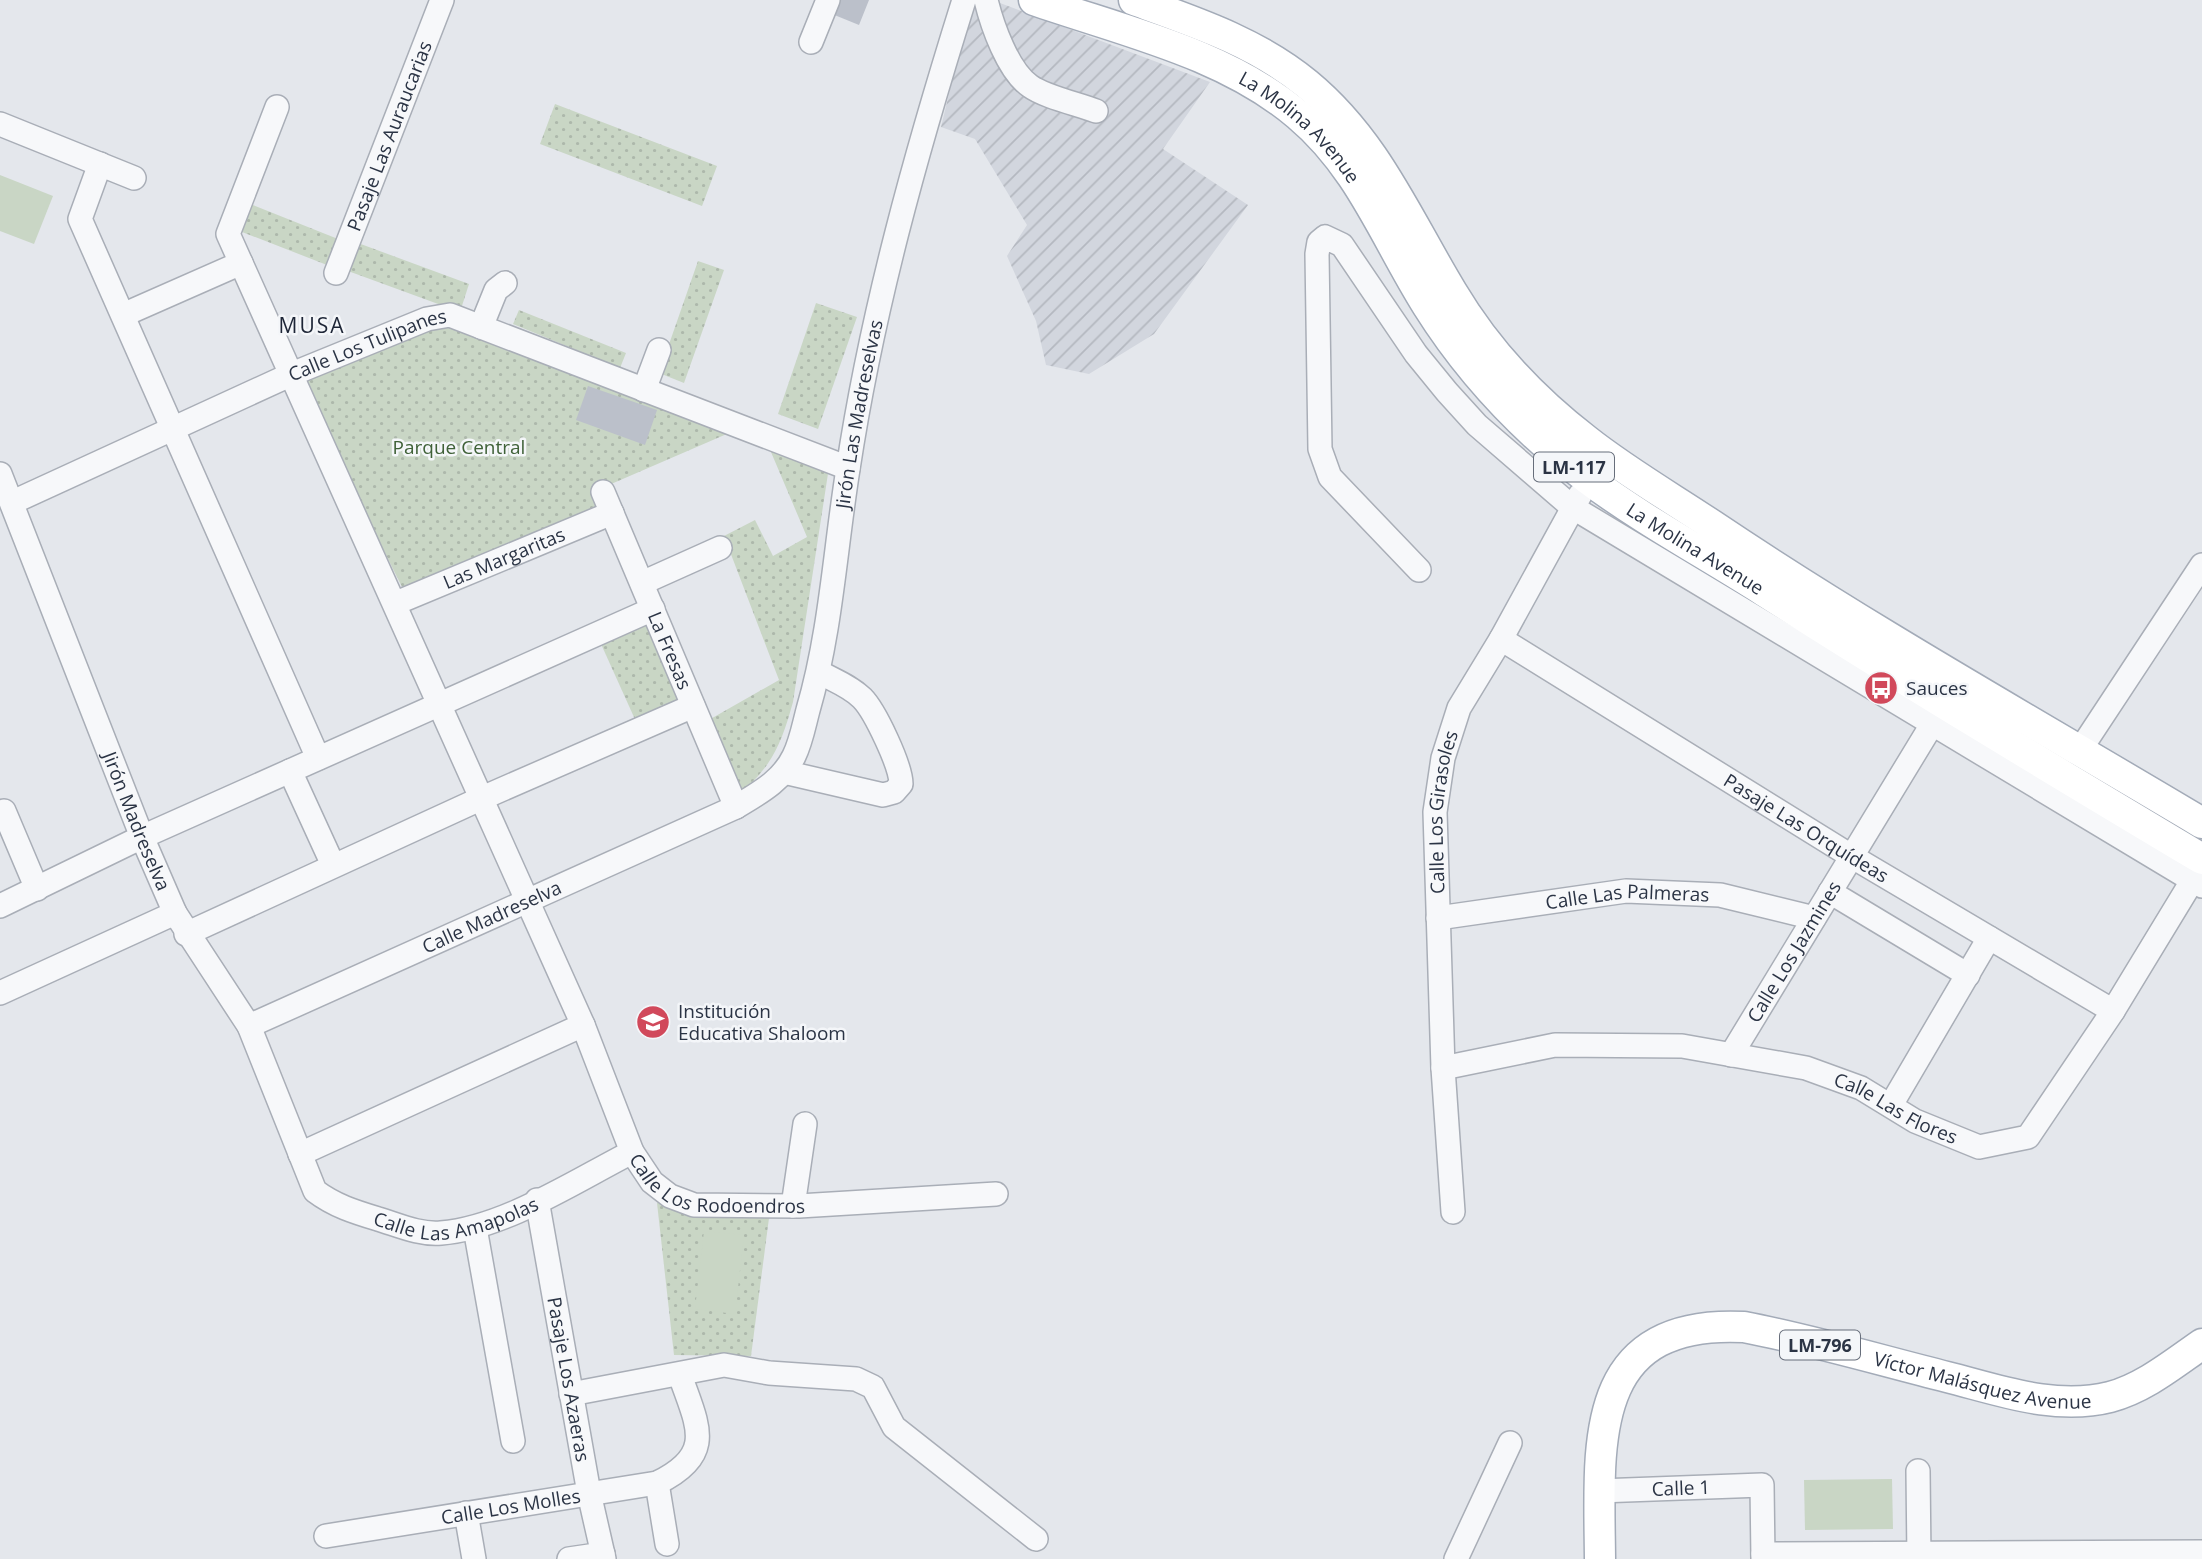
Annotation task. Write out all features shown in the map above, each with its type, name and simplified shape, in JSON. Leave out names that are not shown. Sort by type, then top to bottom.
[{"type":"main road","name":"La Molina Avenue","points":[[1034,0],[1208,61],[1256,85],[1298,115],[1354,176],[1424,301],[1472,368],[1518,418],[1590,480],[1938,714],[2199,873]]},
{"type":"main road","name":"La Molina Avenue","points":[[1134,0],[1243,42],[1285,67],[1329,103],[1381,165],[1452,293],[1485,341],[1541,400],[1587,441],[1775,567],[2202,823]]},
{"type":"main road","name":"Víctor Malásquez Avenue","points":[[1600,1559],[1603,1427],[1616,1384],[1644,1351],[1682,1332],[1721,1326],[1755,1329],[2025,1396],[2066,1401],[2096,1400],[2125,1392],[2151,1379],[2202,1344]]},
{"type":"street","name":"Pasaje Las Auraucarias","points":[[335,273],[442,0]]},
{"type":"street","points":[[811,42],[828,0]]},
{"type":"street","name":"Jirón Las Madreselvas","points":[[736,807],[770,786],[784,772],[795,754],[819,672],[848,468],[900,221],[925,124],[964,0]]},
{"type":"street","points":[[986,0],[992,27],[1018,72],[1030,86],[1096,111]]},
{"type":"street","name":"Calle Los Rodoendros","points":[[277,107],[229,234],[583,1025],[632,1152],[652,1182],[670,1196],[694,1205],[793,1206],[996,1194]]},
{"type":"street","points":[[0,124],[134,178]]},
{"type":"street","points":[[100,164],[80,219],[317,758]]},
{"type":"street","points":[[1419,570],[1330,477],[1320,449],[1317,254],[1319,242],[1325,237],[1342,245],[1416,354],[1477,425],[1572,507],[1938,714]]},
{"type":"street","points":[[123,315],[241,263]]},
{"type":"street","points":[[481,327],[496,289],[505,283]]},
{"type":"street","name":"Calle Los Tulipanes","points":[[13,502],[292,374],[427,319],[450,315],[848,468]]},
{"type":"street","points":[[644,390],[659,350]]},
{"type":"street","name":"Calle Los Girasoles","points":[[1453,1212],[1443,1068],[1434,812],[1443,758],[1458,708],[1501,639],[1572,507],[1590,480],[1612,458]]},
{"type":"street","name":"Jirón Madreselva","points":[[0,474],[142,837],[181,923],[249,1026],[300,1154]]},
{"type":"street","name":"Las Margaritas","points":[[396,603],[608,502]]},
{"type":"street","name":"La Fresas","points":[[608,502],[736,807]]},
{"type":"street","points":[[642,583],[720,548]]},
{"type":"street","points":[[2080,750],[2202,565]]},
{"type":"street","points":[[0,906],[142,837],[653,609]]},
{"type":"street","name":"Pasaje Las Orquídeas","points":[[1501,639],[1852,856],[2113,1010]]},
{"type":"street","points":[[784,772],[883,795],[898,789],[901,784],[900,772],[872,711],[851,689],[819,672]]},
{"type":"street","points":[[0,993],[333,865],[693,706]]},
{"type":"street","name":"Calle Los Jazmines","points":[[1731,1055],[1938,714]]},
{"type":"street","points":[[290,771],[333,865]]},
{"type":"street","name":"Calle Madreselva","points":[[249,1026],[736,807]]},
{"type":"street","points":[[0,813],[4,811],[37,889]]},
{"type":"street","name":"Calle Las Flores","points":[[1443,1068],[1555,1045],[1682,1045],[1807,1068],[1861,1088],[1915,1121],[1979,1147],[2028,1137],[2113,1010],[2199,873]]},
{"type":"street","name":"Calle Las Palmeras","points":[[1438,918],[1534,902],[1626,891],[1720,895],[1814,918]]},
{"type":"street","points":[[1830,892],[1968,975]]},
{"type":"street","points":[[1891,1105],[1989,938]]},
{"type":"street","points":[[300,1154],[583,1025]]},
{"type":"street","points":[[793,1206],[805,1124]]},
{"type":"street","name":"Calle Las Amapolas","points":[[300,1154],[315,1191],[332,1204],[413,1230],[438,1233],[475,1228],[632,1152]]},
{"type":"street","name":"Pasaje Los Azaeras","points":[[537,1200],[589,1493],[604,1556]]},
{"type":"street","points":[[475,1228],[513,1441]]},
{"type":"street","points":[[571,1394],[724,1366],[867,1382],[877,1392],[894,1427],[1036,1539]]},
{"type":"street","name":"Calle Los Molles","points":[[326,1536],[657,1483],[679,1472],[697,1449],[700,1434],[680,1375]]},
{"type":"street","points":[[1456,1559],[1510,1443]]},
{"type":"street","points":[[1918,1471],[1919,1556]]},
{"type":"street","points":[[657,1483],[667,1544]]},
{"type":"street","name":"Calle 1","points":[[1600,1491],[1762,1485],[1763,1556]]},
{"type":"street","points":[[466,1513],[474,1559]]},
{"type":"street","points":[[1763,1556],[2074,1556],[2202,1552]]},
{"type":"street","points":[[569,1559],[604,1556]]},
{"type":"shaded area","points":[[992,0],[1210,82],[1163,149],[1248,205],[1154,334],[1089,374],[1046,365],[1036,321],[1007,256],[1027,225],[975,139],[941,127],[969,11]]},
{"type":"green space","points":[[555,104],[717,166],[702,206],[540,144]]},
{"type":"green space","points":[[0,175],[53,196],[34,244],[0,231]]},
{"type":"green space","points":[[248,203],[338,239],[327,265],[237,230]]},
{"type":"green space","points":[[358,243],[469,284],[460,312],[348,271]]},
{"type":"green space","points":[[698,261],[724,270],[684,383],[659,373]]},
{"type":"green space","points":[[816,303],[857,317],[818,429],[778,414]]},
{"type":"green space","points":[[519,310],[626,353],[620,368],[513,324]]},
{"type":"green space","name":"Parque Central","points":[[451,327],[736,430],[595,491],[601,510],[405,593],[297,377],[423,331]]},
{"type":"green space","points":[[768,445],[829,467],[793,702],[774,754],[759,775],[737,796],[707,721],[779,680],[724,536],[755,520],[773,556],[807,537]]},
{"type":"green space","points":[[651,621],[688,703],[638,726],[601,644]]},
{"type":"green space","points":[[657,1203],[769,1218],[751,1356],[674,1355]]},
{"type":"green space","points":[[704,1231],[744,1235],[735,1314],[695,1309]]},
{"type":"green space","points":[[1892,1479],[1893,1529],[1805,1530],[1804,1480]]},
{"type":"building","points":[[838,0],[869,0],[859,25],[832,14]]},
{"type":"building","points":[[588,386],[657,410],[645,445],[576,420]]},
{"type":"place","name":"Sauces","points":[[1881,688]]},
{"type":"place","name":"Institución Educativa Shaloom","points":[[653,1022]]},
{"type":"district","name":"MUSA","points":[[312,325]]}]
